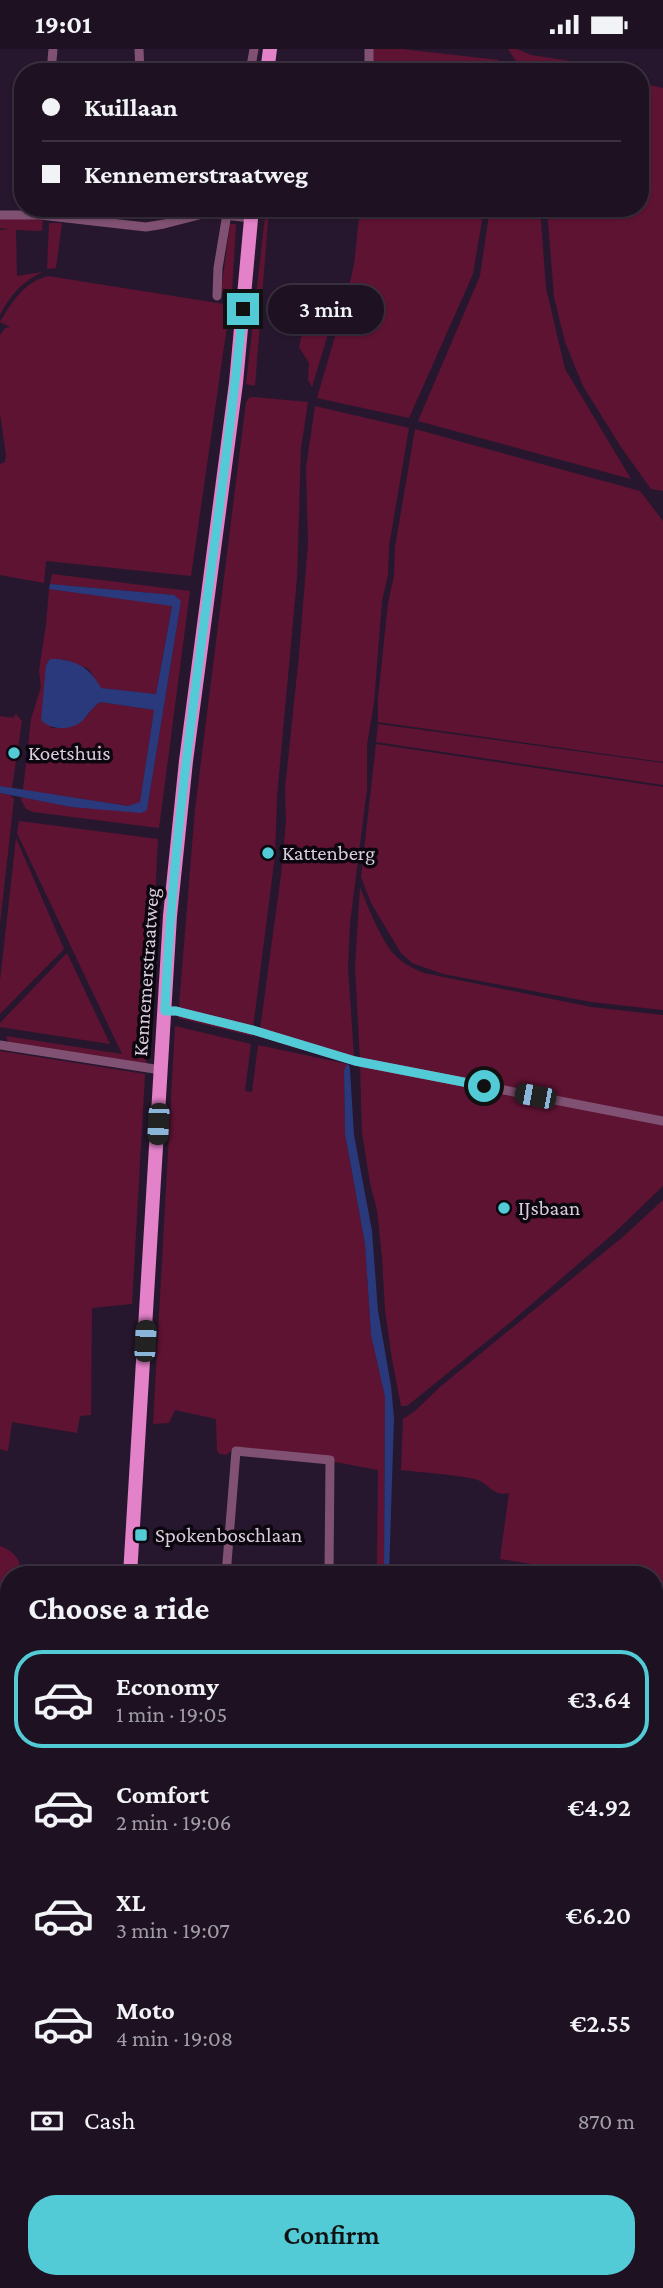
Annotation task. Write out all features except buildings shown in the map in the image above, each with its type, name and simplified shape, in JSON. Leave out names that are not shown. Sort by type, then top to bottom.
[{"type":"main road","name":"Kennemerstraatweg","points":[[131,1566],[161,1070],[171,1011],[170,916],[185,773],[236,383],[252,217]]},
{"type":"street","points":[[75,217],[146,227],[181,217]]},
{"type":"street","points":[[217,296],[218,268],[227,217]]},
{"type":"street","points":[[171,1011],[256,1031],[355,1061],[663,1121]]},
{"type":"street","points":[[0,1045],[161,1070]]},
{"type":"street","points":[[227,1566],[236,1451],[330,1460],[329,1566]]},
{"type":"shaded area","points":[[369,49],[402,49],[499,60],[498,63],[368,63]]},
{"type":"shaded area","points":[[508,49],[583,63],[517,63]]},
{"type":"shaded area","points":[[649,85],[663,88],[663,491],[651,489],[583,386],[565,342],[554,297],[548,217],[649,217]]},
{"type":"shaded area","points":[[265,217],[268,217],[255,386],[246,384]]},
{"type":"shaded area","points":[[359,217],[482,217],[473,274],[409,418],[317,398],[354,265]]},
{"type":"shaded area","points":[[489,217],[541,217],[546,288],[565,369],[631,479],[418,421],[480,276]]},
{"type":"shaded area","points":[[0,218],[43,220],[42,231],[16,230],[17,276],[42,272],[17,290],[0,315],[0,230],[9,229],[0,228]]},
{"type":"shaded area","points":[[49,223],[62,223],[56,268],[47,269]]},
{"type":"shaded area","points":[[230,224],[236,224],[232,294],[221,292]]},
{"type":"shaded area","points":[[48,276],[230,305],[191,576],[46,561],[44,583],[0,575],[0,464],[5,462],[6,455],[0,413],[0,335],[5,328],[10,327],[0,322],[25,288]]},
{"type":"shaded area","points":[[333,287],[342,287],[312,387],[308,380],[309,363],[299,347],[307,314],[313,310],[325,309]]},
{"type":"shaded area","points":[[254,397],[308,402],[301,448],[297,578],[277,796],[275,855],[252,1036],[178,1018],[195,809],[246,402]]},
{"type":"shaded area","points":[[315,406],[409,428],[382,601],[374,702],[367,745],[367,789],[350,923],[348,967],[354,1057],[259,1037],[286,821],[285,789],[308,543],[306,468]]},
{"type":"shaded area","points":[[415,429],[640,491],[663,521],[663,762],[378,722],[378,699],[388,603],[394,576],[395,547]]},
{"type":"shaded area","points":[[52,574],[190,591],[159,828],[33,812],[26,809],[21,800],[22,797],[71,807],[147,810],[181,601],[173,595],[50,584]]},
{"type":"shaded area","points":[[49,589],[172,605],[156,694],[100,688],[89,669],[63,659],[51,728],[77,724],[100,702],[154,710],[140,803],[128,806],[23,790],[31,719],[41,687],[39,670]]},
{"type":"shaded area","points":[[16,714],[22,721],[12,788],[0,786],[0,716],[13,718]]},
{"type":"shaded area","points":[[378,724],[663,763],[663,785],[376,742]]},
{"type":"shaded area","points":[[376,744],[663,787],[663,1010],[591,1002],[443,974],[412,963],[401,953],[371,903],[361,877]]},
{"type":"shaded area","points":[[0,793],[10,795],[14,799],[0,924]]},
{"type":"shaded area","points":[[19,821],[158,839],[146,1065],[9,1045],[6,1036],[122,1054],[17,833]]},
{"type":"shaded area","points":[[16,838],[64,949],[0,1014],[0,981]]},
{"type":"shaded area","points":[[360,887],[387,946],[399,959],[424,973],[591,1007],[663,1015],[663,1118],[360,1059],[355,967]]},
{"type":"shaded area","points":[[67,953],[110,1044],[0,1027],[0,1023]]},
{"type":"shaded area","points":[[175,1026],[251,1044],[245,1091],[252,1092],[258,1045],[347,1064],[344,1070],[345,1134],[365,1244],[371,1335],[385,1397],[384,1566],[377,1566],[378,1470],[335,1462],[330,1457],[233,1449],[226,1455],[220,1454],[217,1451],[216,1419],[175,1410],[169,1423],[153,1424]]},
{"type":"shaded area","points":[[0,1051],[145,1074],[132,1304],[92,1308],[91,1415],[80,1416],[77,1433],[12,1422],[8,1451],[0,1449]]},
{"type":"shaded area","name":"IJsbaan","points":[[360,1065],[663,1125],[663,1186],[613,1234],[513,1320],[407,1406],[401,1406],[385,1310],[377,1210],[362,1132]]},
{"type":"shaded area","points":[[663,1200],[663,1566],[544,1566],[500,1559],[509,1493],[499,1493],[475,1479],[401,1470],[403,1419],[624,1236]]},
{"type":"shaded area","points":[[0,1546],[13,1553],[20,1566],[0,1566]]},
{"type":"water","points":[[50,584],[174,595],[181,601],[147,810],[141,813],[71,807],[0,793],[0,786],[128,806],[140,802],[154,710],[100,702],[74,726],[56,728],[45,724],[41,720],[46,665],[50,659],[74,662],[86,669],[101,688],[156,694],[172,606],[49,589]]},
{"type":"water","points":[[347,1064],[349,1065],[354,1135],[372,1231],[378,1311],[394,1418],[389,1566],[384,1566],[385,1397],[371,1335],[365,1244],[345,1134],[344,1070]]},
{"type":"place","name":"Koetshuis","points":[[14,753]]},
{"type":"place","name":"Kattenberg","points":[[268,853]]},
{"type":"place","name":"IJsbaan","points":[[504,1208]]},
{"type":"place","name":"Spokenboschlaan","points":[[141,1535]]},
{"type":"route","points":[[243,309],[236,383],[186,761],[170,916],[165,1011],[176,1011],[256,1031],[355,1061],[484,1086]]}]
